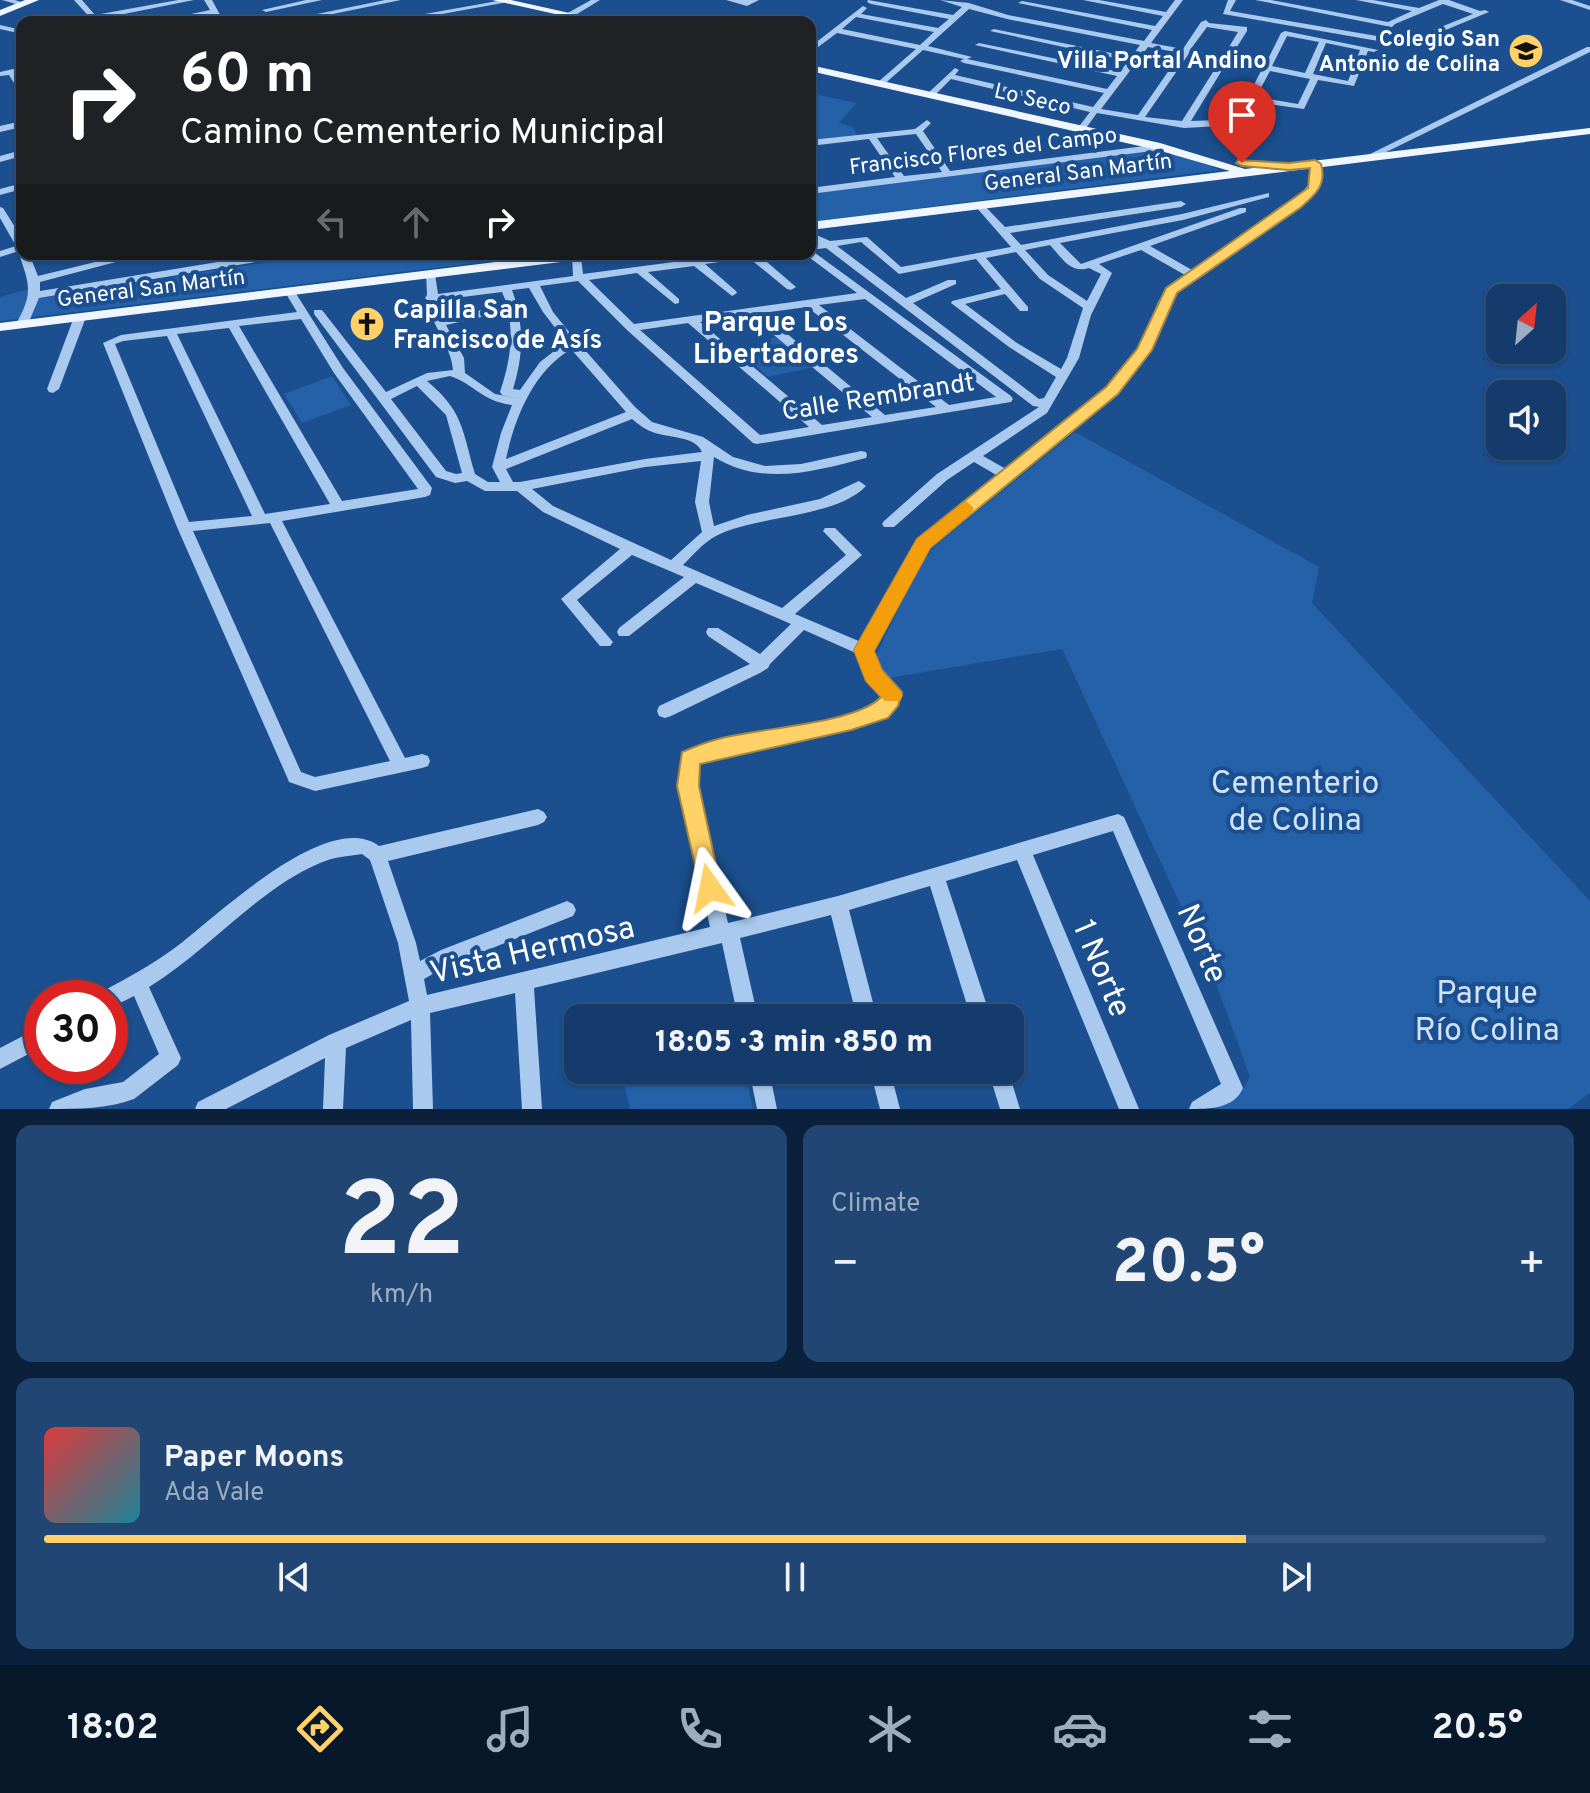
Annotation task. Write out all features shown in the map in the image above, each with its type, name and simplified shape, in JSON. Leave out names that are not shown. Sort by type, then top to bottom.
[{"type":"main road","points":[[500,1],[559,16]]},
{"type":"main road","points":[[0,13],[29,2]]},
{"type":"main road","name":"Lo Seco","points":[[816,69],[1160,147],[1245,172]]},
{"type":"main road","points":[[1197,157],[1316,169],[1335,162],[1369,157],[1590,131]]},
{"type":"main road","points":[[1197,157],[1227,174]]},
{"type":"main road","name":"General San Martín","points":[[816,225],[1289,167]]},
{"type":"main road","name":"General San Martín","points":[[0,327],[544,260]]},
{"type":"street","points":[[6,0],[29,2]]},
{"type":"street","points":[[79,1],[95,0]]},
{"type":"street","points":[[115,16],[190,0]]},
{"type":"street","points":[[208,0],[216,16]]},
{"type":"street","points":[[261,0],[270,16]]},
{"type":"street","points":[[266,10],[318,0]]},
{"type":"street","points":[[313,16],[397,0]]},
{"type":"street","points":[[570,16],[596,0]]},
{"type":"street","points":[[730,0],[751,2]]},
{"type":"street","points":[[944,0],[1007,17],[1225,60],[1267,68],[1312,76],[1351,84],[1370,49],[1285,33],[1267,68],[1251,99],[1236,120],[1184,125],[949,76]]},
{"type":"street","points":[[1087,0],[1167,15]]},
{"type":"street","points":[[1081,129],[1179,0]]},
{"type":"street","points":[[1232,0],[1226,12],[1407,44],[1482,13],[1444,1],[1389,24],[1259,0]]},
{"type":"street","points":[[1360,0],[1418,10]]},
{"type":"street","points":[[1564,0],[1590,8]]},
{"type":"street","points":[[79,1],[92,16]]},
{"type":"street","points":[[417,16],[500,1]]},
{"type":"street","points":[[816,46],[872,1],[955,18]]},
{"type":"street","points":[[930,95],[1023,1],[1157,29]]},
{"type":"street","points":[[881,84],[969,5]]},
{"type":"street","points":[[191,16],[214,12]]},
{"type":"street","points":[[855,15],[940,31]]},
{"type":"street","points":[[1140,118],[1205,23],[1244,30],[1184,125]]},
{"type":"street","points":[[1382,40],[1389,24]]},
{"type":"street","points":[[836,30],[1109,92]]},
{"type":"street","points":[[994,31],[1134,60]]},
{"type":"street","points":[[1251,99],[1301,107],[1324,40]]},
{"type":"street","points":[[979,45],[1122,75]]},
{"type":"street","points":[[1369,157],[1590,49]]},
{"type":"street","points":[[0,74],[16,71]]},
{"type":"street","points":[[11,72],[16,80]]},
{"type":"street","points":[[816,142],[918,131],[927,123]]},
{"type":"street","points":[[918,131],[948,174]]},
{"type":"street","points":[[871,136],[902,180]]},
{"type":"street","name":"Francisco Flores del Campo","points":[[816,190],[1160,147]]},
{"type":"street","points":[[864,650],[924,543],[1121,381],[1151,339],[1167,296],[1192,275],[1296,205],[1314,189],[1316,169]]},
{"type":"street","points":[[816,246],[863,239],[899,271],[1183,217],[1266,195]]},
{"type":"street","points":[[1001,231],[1181,204]]},
{"type":"street","points":[[979,205],[1015,249],[1044,277],[1089,307]]},
{"type":"street","points":[[0,210],[4,227]]},
{"type":"street","points":[[1053,242],[1075,266],[1090,264],[1243,210]]},
{"type":"street","points":[[816,238],[1037,403],[1050,401]]},
{"type":"street","points":[[1142,246],[1192,275]]},
{"type":"street","points":[[979,256],[1024,309]]},
{"type":"street","points":[[816,257],[867,295]]},
{"type":"street","points":[[22,324],[37,295],[36,280],[26,260]]},
{"type":"street","points":[[36,280],[117,260]]},
{"type":"street","points":[[37,295],[249,260]]},
{"type":"street","points":[[576,260],[577,274],[631,328],[867,295]]},
{"type":"street","points":[[430,298],[507,290],[710,260]]},
{"type":"street","points":[[761,260],[791,287]]},
{"type":"street","points":[[696,262],[732,293]]},
{"type":"street","points":[[889,524],[924,492],[973,456],[1034,418],[1050,401],[1077,349],[1089,307],[1107,273],[1090,264]]},
{"type":"street","points":[[639,270],[675,301]]},
{"type":"street","points":[[430,274],[430,298],[460,364],[459,375]]},
{"type":"street","points":[[904,303],[952,282]]},
{"type":"street","points":[[534,286],[571,344],[608,381],[633,414],[662,433],[697,438],[708,451],[762,472],[861,455]]},
{"type":"street","points":[[507,290],[514,306],[518,354],[506,392],[524,398]]},
{"type":"street","points":[[1008,290],[956,303],[1013,345],[1063,376]]},
{"type":"street","points":[[188,528],[268,519],[417,495],[425,488],[302,315],[290,292]]},
{"type":"street","name":"Calle Rembrandt","points":[[631,328],[757,440],[1007,399],[867,295]]},
{"type":"street","points":[[809,303],[947,409]]},
{"type":"street","points":[[440,323],[514,306]]},
{"type":"street","points":[[318,312],[358,367],[386,397],[441,474],[455,479],[469,476],[485,486],[514,487],[708,451]]},
{"type":"street","points":[[754,312],[882,419]]},
{"type":"street","points":[[302,315],[121,338],[111,340],[108,346],[295,777],[315,784],[422,761]]},
{"type":"street","points":[[53,389],[80,317]]},
{"type":"street","points":[[691,320],[820,430]]},
{"type":"street","points":[[232,324],[338,506]]},
{"type":"street","points":[[170,331],[401,766]]},
{"type":"street","points":[[498,467],[505,439],[524,398],[551,355],[571,344]]},
{"type":"street","points":[[386,397],[442,374],[459,375],[489,397],[524,398]]},
{"type":"street","points":[[419,381],[445,402],[455,416],[469,476]]},
{"type":"street","points":[[498,467],[633,414]]},
{"type":"street","points":[[708,451],[702,502],[709,533]]},
{"type":"street","points":[[973,456],[1005,474]]},
{"type":"street","points":[[498,467],[514,487],[548,509],[800,625],[864,650],[873,675],[892,692],[891,700],[880,712],[820,729],[718,748],[690,758],[688,786],[744,1004]]},
{"type":"street","points":[[673,566],[709,533],[763,515],[820,505],[859,486]]},
{"type":"street","points":[[782,616],[855,555],[830,531]]},
{"type":"street","points":[[605,642],[568,599],[631,548]]},
{"type":"street","points":[[624,632],[695,576]]},
{"type":"street","points":[[665,711],[763,664],[800,625]]},
{"type":"street","points":[[713,632],[763,664]]},
{"type":"street","points":[[377,855],[538,817]]},
{"type":"street","name":"Vista Hermosa","points":[[205,1109],[242,1100],[336,1042],[420,1006],[838,905],[1118,822]]},
{"type":"street","name":"Norte","points":[[1118,822],[1233,1088],[1199,1109]]},
{"type":"street","points":[[128,988],[183,953],[249,896],[316,857],[349,845],[365,846],[377,855],[407,943],[420,1006],[423,1109]]},
{"type":"street","name":"1 Norte","points":[[1022,851],[1129,1109]]},
{"type":"street","points":[[936,878],[976,1004]]},
{"type":"street","points":[[838,905],[863,1004]]},
{"type":"street","points":[[413,975],[441,959],[567,910]]},
{"type":"street","points":[[59,1109],[85,1099],[127,1092],[171,1058],[138,983]]},
{"type":"street","points":[[524,983],[532,1109]]},
{"type":"street","points":[[333,1109],[336,1042]]},
{"type":"street","points":[[0,1059],[24,1046]]},
{"type":"street","points":[[762,1084],[767,1109]]},
{"type":"street","points":[[884,1084],[890,1109]]},
{"type":"street","points":[[1002,1084],[1010,1109]]},
{"type":"green space","points":[[816,94],[857,103],[839,123],[853,127],[857,135],[816,139]]},
{"type":"green space","points":[[1159,150],[1204,162],[1219,170],[816,221],[816,190]]},
{"type":"green space","points":[[279,260],[499,260],[0,321],[0,297],[28,289],[30,300]]},
{"type":"green space","points":[[778,336],[814,367],[768,377],[740,351]]},
{"type":"green space","points":[[332,376],[351,405],[302,423],[284,394]]},
{"type":"green space","name":"Cementerio de Colina","points":[[1075,432],[1319,567],[1312,603],[1590,901],[1590,1093],[1568,1109],[1213,1109],[1241,1093],[1250,1077],[1213,975],[1062,649],[883,679],[876,655],[920,565],[934,547]]},
{"type":"green space","points":[[624,1084],[748,1084],[753,1109],[630,1109]]},
{"type":"slow traffic","points":[[893,695],[873,675],[864,650],[910,563],[924,543],[966,508]]},
{"type":"place","name":"Colegio San Antonio de Colina","points":[[1526,51]]},
{"type":"place","name":"Capilla San Francisco de Asís","points":[[367,324]]},
{"type":"district","name":"Villa Portal Andino","points":[[1162,60]]},
{"type":"district","name":"Parque Los Libertadores","points":[[776,337]]},
{"type":"route","points":[[710,888],[688,786],[686,769],[690,758],[718,748],[820,729],[880,712],[891,700],[892,692],[873,675],[864,650],[910,563],[924,543],[1112,390],[1129,372],[1151,339],[1163,302],[1171,291],[1296,205],[1314,189],[1318,174],[1315,164],[1289,167],[1242,163]]},
{"type":"park label","name":"Parque Río Colina","points":[[1487,1010]]}]
